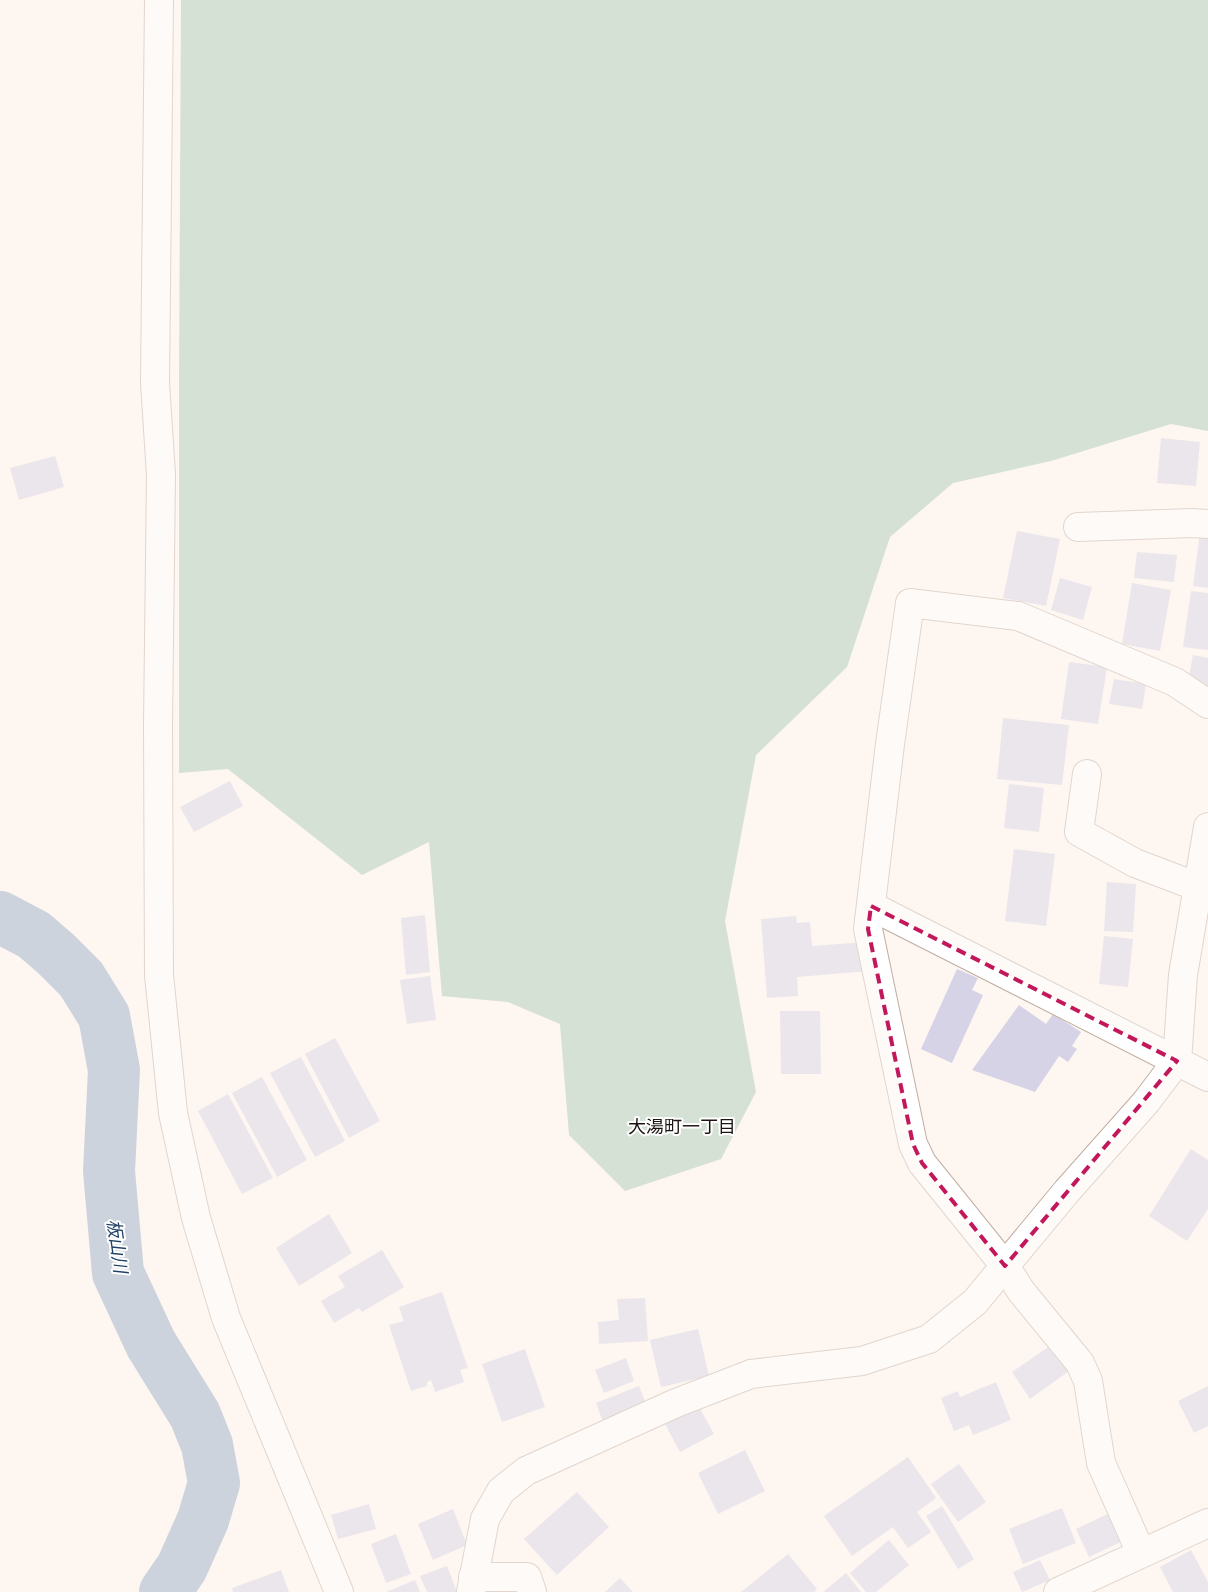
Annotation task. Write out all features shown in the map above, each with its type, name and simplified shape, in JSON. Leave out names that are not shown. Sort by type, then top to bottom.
[{"type":"street","points":[[159,0],[155,383],[161,475],[158,716],[159,975],[173,1113],[196,1218],[226,1318],[339,1592]]},
{"type":"street","points":[[1078,527],[1208,524]]},
{"type":"street","points":[[1141,1553],[1101,1463],[1088,1381],[1080,1363],[1020,1291],[1005,1266],[922,1163],[913,1144],[868,930],[890,744],[910,603],[1018,616],[1175,682],[1208,704]]},
{"type":"street","points":[[1087,774],[1079,832],[1135,863],[1198,887]]},
{"type":"street","points":[[532,1592],[527,1577],[472,1585],[485,1519],[502,1491],[526,1471],[676,1403],[751,1374],[862,1361],[929,1339],[975,1302],[1067,1191],[1146,1102],[1177,1061],[1183,975],[1208,827]]},
{"type":"street","points":[[871,906],[1208,1076]]},
{"type":"street","points":[[1058,1592],[1208,1523]]},
{"type":"highlighted area","points":[[871,906],[1177,1061],[1005,1266],[922,1163],[913,1144],[868,929]]},
{"type":"green space","points":[[181,0],[1208,0],[1208,431],[1171,424],[1051,461],[953,483],[890,537],[847,667],[756,755],[725,921],[756,1092],[721,1159],[625,1191],[569,1135],[560,1024],[508,1002],[442,996],[429,842],[362,875],[228,769],[179,773]]},
{"type":"building","points":[[1161,438],[1200,442],[1196,486],[1157,483]]},
{"type":"building","points":[[55,456],[64,487],[19,500],[10,468]]},
{"type":"building","points":[[1017,531],[1060,539],[1046,606],[1003,598]]},
{"type":"building","points":[[1200,532],[1208,533],[1208,588],[1193,586]]},
{"type":"building","points":[[1137,552],[1177,555],[1174,582],[1134,578]]},
{"type":"building","points":[[1060,578],[1092,587],[1083,620],[1051,610]]},
{"type":"building","points":[[1132,583],[1171,590],[1160,651],[1122,644]]},
{"type":"building","points":[[1191,591],[1208,593],[1208,650],[1183,647]]},
{"type":"building","points":[[1193,655],[1208,658],[1208,692],[1188,681]]},
{"type":"building","points":[[1069,662],[1107,667],[1098,724],[1061,719]]},
{"type":"building","points":[[1114,679],[1146,684],[1142,709],[1109,704]]},
{"type":"building","points":[[1003,718],[1069,725],[1062,785],[997,779]]},
{"type":"building","points":[[230,781],[243,806],[194,832],[180,807]]},
{"type":"building","points":[[1009,784],[1044,788],[1039,832],[1004,828]]},
{"type":"building","points":[[1014,849],[1055,854],[1046,926],[1005,921]]},
{"type":"building","points":[[1107,882],[1136,884],[1133,932],[1104,931]]},
{"type":"building","points":[[425,915],[430,972],[406,975],[401,918]]},
{"type":"building","points":[[796,916],[797,923],[810,922],[812,946],[865,942],[868,971],[797,977],[798,996],[767,998],[761,919]]},
{"type":"building","points":[[1104,936],[1133,939],[1128,987],[1099,984]]},
{"type":"building","points":[[957,969],[978,978],[972,990],[983,995],[952,1063],[921,1049]]},
{"type":"building","points":[[430,976],[436,1020],[407,1024],[400,980]]},
{"type":"building","points":[[1019,1005],[1046,1024],[1053,1014],[1081,1032],[1072,1046],[1077,1049],[1068,1062],[1059,1056],[1035,1092],[972,1070]]},
{"type":"building","points":[[780,1011],[820,1011],[821,1074],[781,1074]]},
{"type":"building","points":[[335,1038],[380,1121],[349,1138],[305,1054]]},
{"type":"building","points":[[301,1057],[345,1141],[315,1157],[270,1073]]},
{"type":"building","points":[[262,1077],[307,1160],[277,1177],[232,1093]]},
{"type":"building","points":[[228,1094],[273,1178],[242,1194],[198,1111]]},
{"type":"building","points":[[1191,1149],[1208,1160],[1208,1209],[1187,1241],[1149,1216]]},
{"type":"building","points":[[329,1214],[352,1253],[299,1286],[276,1248]]},
{"type":"building","points":[[382,1250],[404,1287],[362,1312],[359,1308],[334,1323],[321,1301],[345,1287],[338,1276]]},
{"type":"building","points":[[442,1292],[468,1368],[460,1370],[464,1382],[435,1392],[431,1380],[427,1382],[427,1386],[411,1391],[389,1325],[404,1321],[399,1307]]},
{"type":"building","points":[[645,1298],[648,1341],[599,1344],[598,1322],[619,1320],[617,1299]]},
{"type":"building","points":[[698,1329],[709,1376],[661,1387],[650,1340]]},
{"type":"building","points":[[1051,1345],[1069,1371],[1030,1399],[1012,1372]]},
{"type":"building","points":[[525,1349],[545,1407],[502,1422],[482,1364]]},
{"type":"building","points":[[626,1358],[634,1381],[604,1393],[595,1370]]},
{"type":"building","points":[[996,1382],[1011,1420],[973,1435],[969,1425],[954,1431],[941,1398],[958,1391],[960,1397]]},
{"type":"building","points":[[639,1386],[646,1404],[603,1422],[596,1403]]},
{"type":"building","points":[[1208,1386],[1208,1426],[1194,1433],[1178,1401]]},
{"type":"building","points":[[699,1407],[714,1434],[680,1452],[665,1424]]},
{"type":"building","points":[[745,1450],[765,1491],[718,1514],[698,1473]]},
{"type":"building","points":[[908,1457],[936,1498],[917,1512],[931,1532],[908,1548],[893,1527],[852,1556],[824,1516]]},
{"type":"building","points":[[959,1464],[986,1502],[958,1522],[931,1484]]},
{"type":"building","points":[[577,1492],[609,1527],[557,1575],[524,1539]]},
{"type":"building","points":[[369,1504],[376,1529],[338,1539],[331,1515]]},
{"type":"building","points":[[942,1506],[974,1559],[958,1569],[926,1516]]},
{"type":"building","points":[[1062,1508],[1076,1543],[1023,1564],[1009,1529]]},
{"type":"building","points":[[453,1509],[467,1545],[433,1560],[418,1524]]},
{"type":"building","points":[[1114,1511],[1127,1539],[1089,1557],[1076,1529]]},
{"type":"building","points":[[396,1534],[411,1574],[386,1583],[371,1544]]},
{"type":"building","points":[[889,1540],[909,1565],[876,1592],[866,1592],[850,1573]]},
{"type":"building","points":[[1191,1550],[1208,1582],[1208,1592],[1173,1592],[1160,1567]]},
{"type":"building","points":[[788,1554],[817,1589],[814,1592],[741,1592]]},
{"type":"building","points":[[1040,1560],[1050,1580],[1022,1592],[1013,1572]]},
{"type":"building","points":[[447,1566],[457,1592],[427,1592],[420,1576]]},
{"type":"building","points":[[281,1570],[289,1592],[233,1592],[232,1588]]},
{"type":"building","points":[[846,1573],[861,1592],[824,1591]]},
{"type":"building","points":[[620,1578],[633,1592],[605,1592]]},
{"type":"building","points":[[415,1580],[420,1592],[386,1592]]},
{"type":"waterway","name":"板山川","points":[[0,917],[34,935],[56,954],[81,979],[104,1016],[114,1070],[109,1171],[118,1273],[151,1344],[195,1415],[207,1445],[214,1483],[203,1520],[182,1567],[165,1592]]},
{"type":"district","name":"大湯町一丁目","points":[[682,1126]]}]
